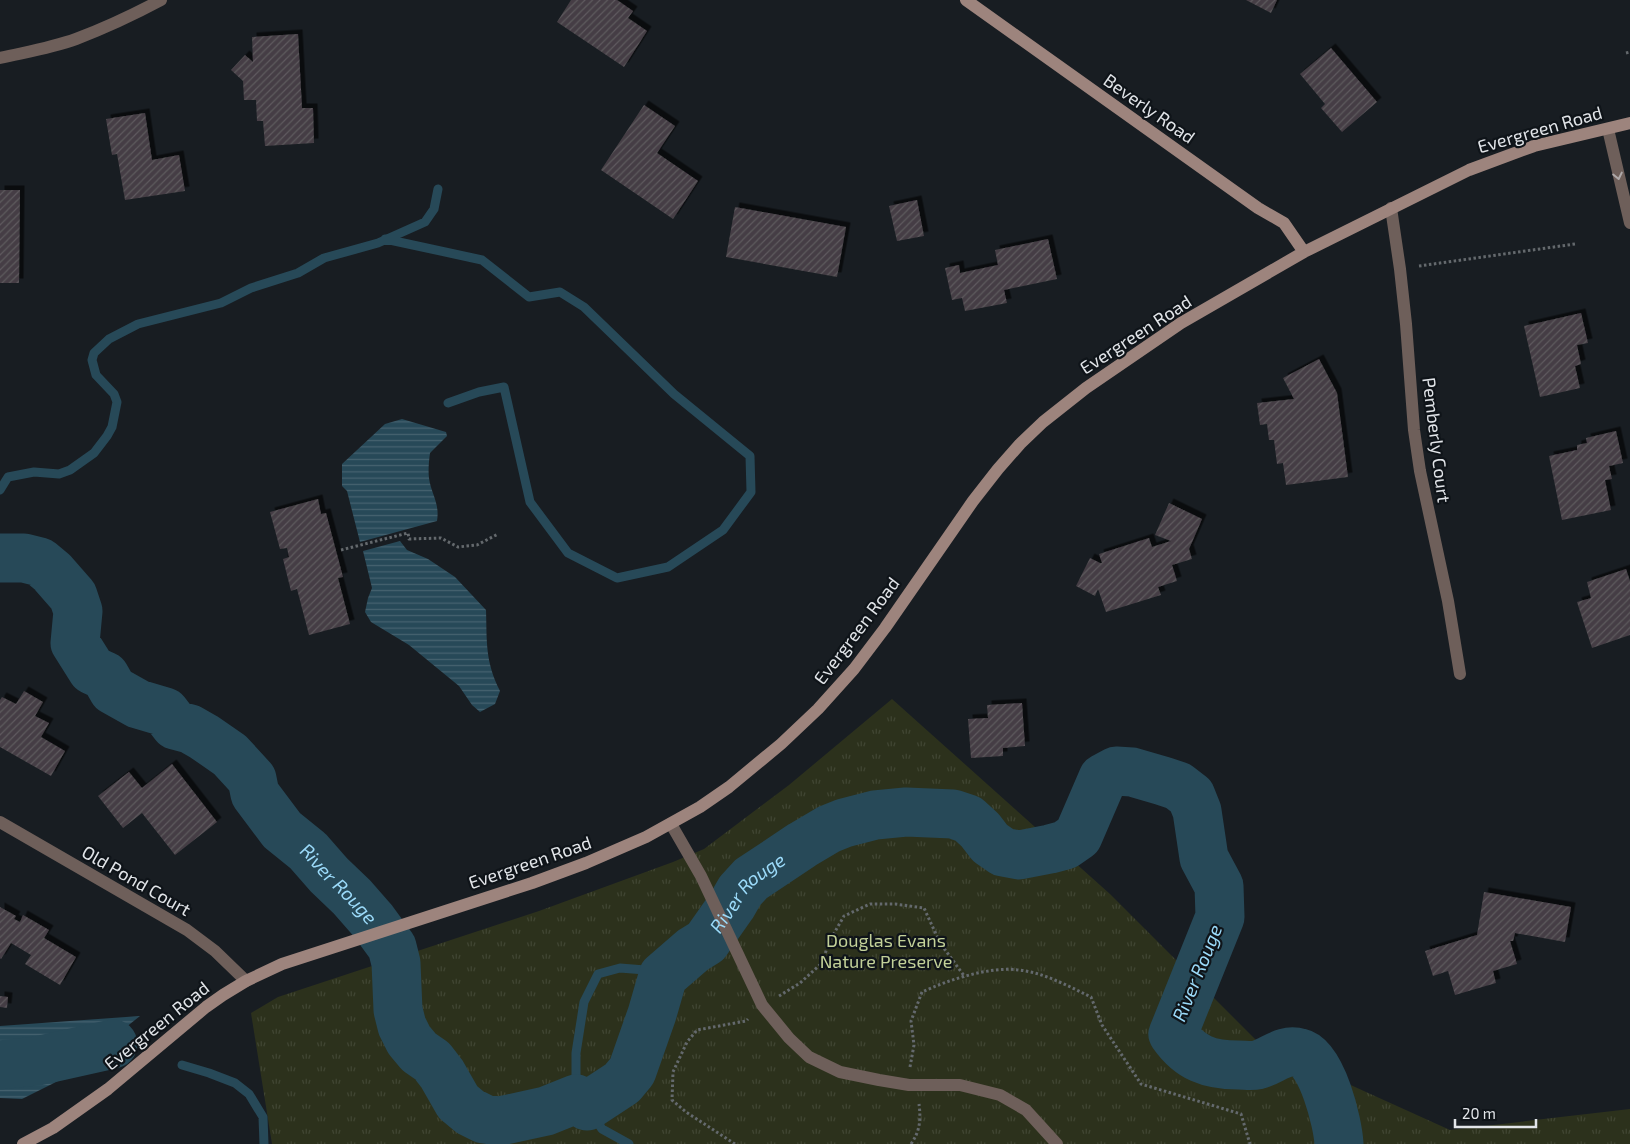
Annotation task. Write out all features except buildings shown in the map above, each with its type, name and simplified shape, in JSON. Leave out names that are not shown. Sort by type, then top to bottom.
[{"type":"street","points":[[0,58],[74,40],[161,0]]},
{"type":"street","name":"Beverly Road","points":[[966,0],[1258,208],[1284,223],[1304,252]]},
{"type":"street","name":"Evergreen Road","points":[[23,1144],[53,1128],[108,1089],[206,1007],[246,981],[282,964],[586,863],[646,837],[700,807],[729,787],[781,744],[818,709],[854,669],[885,628],[940,547],[998,469],[1043,422],[1086,388],[1181,323],[1304,252],[1469,170],[1546,143],[1630,123]]},
{"type":"street","points":[[1608,128],[1630,223]]},
{"type":"street","name":"Pemberly Court","points":[[1391,208],[1400,269],[1414,430],[1420,471],[1448,601],[1460,674]]},
{"type":"street","name":"Old Pond Court","points":[[0,822],[187,930],[215,950],[246,981]]},
{"type":"street","points":[[671,824],[701,876],[762,1005],[789,1038],[809,1057],[840,1072],[879,1080],[910,1085],[960,1085],[1000,1095],[1026,1110],[1057,1144]]},
{"type":"path","points":[[1400,269],[1575,244]]},
{"type":"path","points":[[341,550],[408,533],[409,540],[441,538],[458,547],[477,546],[498,534]]},
{"type":"path","points":[[735,1144],[686,1112],[672,1100],[673,1072],[687,1042],[697,1030],[746,1021],[762,1005],[800,983],[822,963],[829,942],[844,916],[870,904],[894,904],[924,908],[940,943],[964,977]]},
{"type":"path","points":[[911,1144],[916,1137],[920,1124],[917,1095],[907,1078],[914,1045],[911,1021],[922,992],[943,982],[990,971],[1018,970],[1055,979],[1091,997],[1102,1025],[1141,1084],[1241,1114],[1250,1144]]},
{"type":"green space","name":"Douglas Evans Nature Preserve","points":[[892,699],[1110,894],[1260,1044],[1450,1130],[1630,1109],[1630,1144],[272,1144],[251,1013],[278,997],[539,911],[704,849],[789,785]]},
{"type":"water","points":[[402,419],[446,432],[447,436],[430,453],[429,459],[429,478],[437,509],[437,521],[360,542],[347,491],[342,486],[342,464],[385,424]]},
{"type":"water","points":[[400,541],[407,550],[428,559],[455,577],[486,610],[489,661],[500,691],[495,704],[480,712],[472,705],[459,686],[409,645],[371,622],[365,612],[372,588],[363,551]]},
{"type":"water","points":[[140,1016],[60,1080],[22,1099],[0,1098],[0,1026]]},
{"type":"waterway","points":[[0,490],[8,477],[34,472],[59,474],[70,470],[94,453],[107,436],[112,427],[117,402],[114,394],[96,375],[92,360],[94,353],[109,339],[138,324],[221,303],[251,288],[298,273],[324,258],[378,243],[425,222],[434,209],[438,189]]},
{"type":"waterway","points":[[385,239],[482,260],[529,297],[560,292],[584,307],[674,394],[750,456],[751,492],[723,530],[668,567],[617,578],[568,553],[530,502],[504,387],[479,392],[448,403]]},
{"type":"waterway","name":"River Rouge","points":[[0,558],[24,558],[40,562],[52,572],[73,596],[78,611],[75,643],[92,670],[105,676],[113,690],[138,704],[165,712],[175,725],[190,729],[230,755],[252,779],[255,794],[282,830],[308,851],[352,897],[392,947],[396,963],[398,1010],[402,1026],[409,1040],[419,1052],[432,1061],[458,1102],[470,1112],[484,1119],[500,1121],[546,1111],[576,1099],[587,1106],[622,1083],[632,1071],[663,976],[693,950],[706,942],[740,891],[751,879],[829,829],[875,815],[906,812],[953,814],[968,819],[990,843],[1003,852],[1019,855],[1050,849],[1065,845],[1078,836],[1103,778],[1116,771],[1132,772],[1163,781],[1178,786],[1191,796],[1197,811],[1204,858],[1219,886],[1220,917],[1173,1034],[1193,1054],[1218,1064],[1257,1065],[1288,1052],[1300,1053],[1308,1057],[1322,1078],[1327,1092],[1336,1122],[1339,1144]]},
{"type":"waterway","points":[[576,1099],[576,1053],[584,1002],[598,974],[620,968],[645,970],[663,976]]},
{"type":"waterway","points":[[0,1065],[37,1061],[113,1044]]},
{"type":"waterway","points":[[182,1065],[235,1083],[249,1094],[263,1117],[264,1144]]},
{"type":"waterway","points":[[587,1106],[602,1129],[629,1144]]}]
